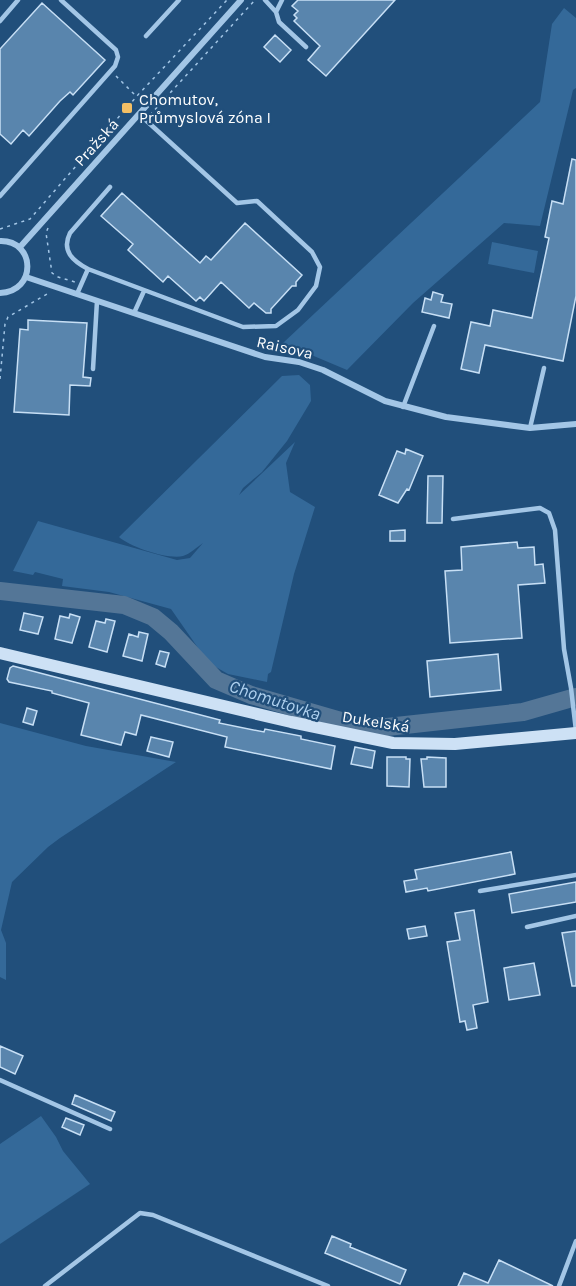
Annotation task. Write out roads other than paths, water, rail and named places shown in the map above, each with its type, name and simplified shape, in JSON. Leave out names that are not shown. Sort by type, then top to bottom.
[{"type":"street","name":"Pražská","points":[[20,247],[241,0]]},
{"type":"street","points":[[0,241],[20,247],[27,261],[26,277],[15,290],[0,293]]},
{"type":"street","name":"Raisova","points":[[26,277],[265,357],[299,362],[323,370],[385,401],[404,407],[446,417],[530,428],[576,424]]},
{"type":"street","name":"Dukelská","points":[[0,653],[291,722],[393,743],[455,744],[576,732]]},
{"type":"lane","points":[[0,21],[18,0]]},
{"type":"lane","points":[[0,196],[110,71],[118,57],[116,50],[61,0]]},
{"type":"lane","points":[[146,36],[179,0]]},
{"type":"lane","points":[[265,0],[276,12],[279,22],[306,46]]},
{"type":"lane","points":[[276,12],[282,0]]},
{"type":"lane","points":[[110,187],[70,233],[67,240],[69,251],[75,261],[88,269],[243,327],[276,326],[298,310],[316,286],[320,267],[312,252],[256,201],[237,203],[139,114]]},
{"type":"lane","points":[[77,294],[88,269]]},
{"type":"lane","points":[[134,313],[144,291]]},
{"type":"lane","points":[[93,369],[97,301]]},
{"type":"lane","points":[[404,407],[434,326]]},
{"type":"lane","points":[[530,428],[544,368]]},
{"type":"lane","points":[[453,519],[540,508],[549,513],[555,530],[564,650],[576,732]]},
{"type":"lane","points":[[480,891],[576,875]]},
{"type":"lane","points":[[527,927],[576,916]]},
{"type":"lane","points":[[0,1080],[110,1130]]},
{"type":"lane","points":[[45,1286],[140,1213],[153,1215],[328,1286]]},
{"type":"lane","points":[[559,1286],[576,1241]]},
{"type":"waterway","name":"Chomutovka","points":[[0,591],[124,605],[153,617],[171,632],[216,680],[251,695],[358,726],[387,727],[523,712],[576,697]]},
{"type":"place","name":"Chomutov, Průmyslová zóna I","points":[[127,108]]}]
